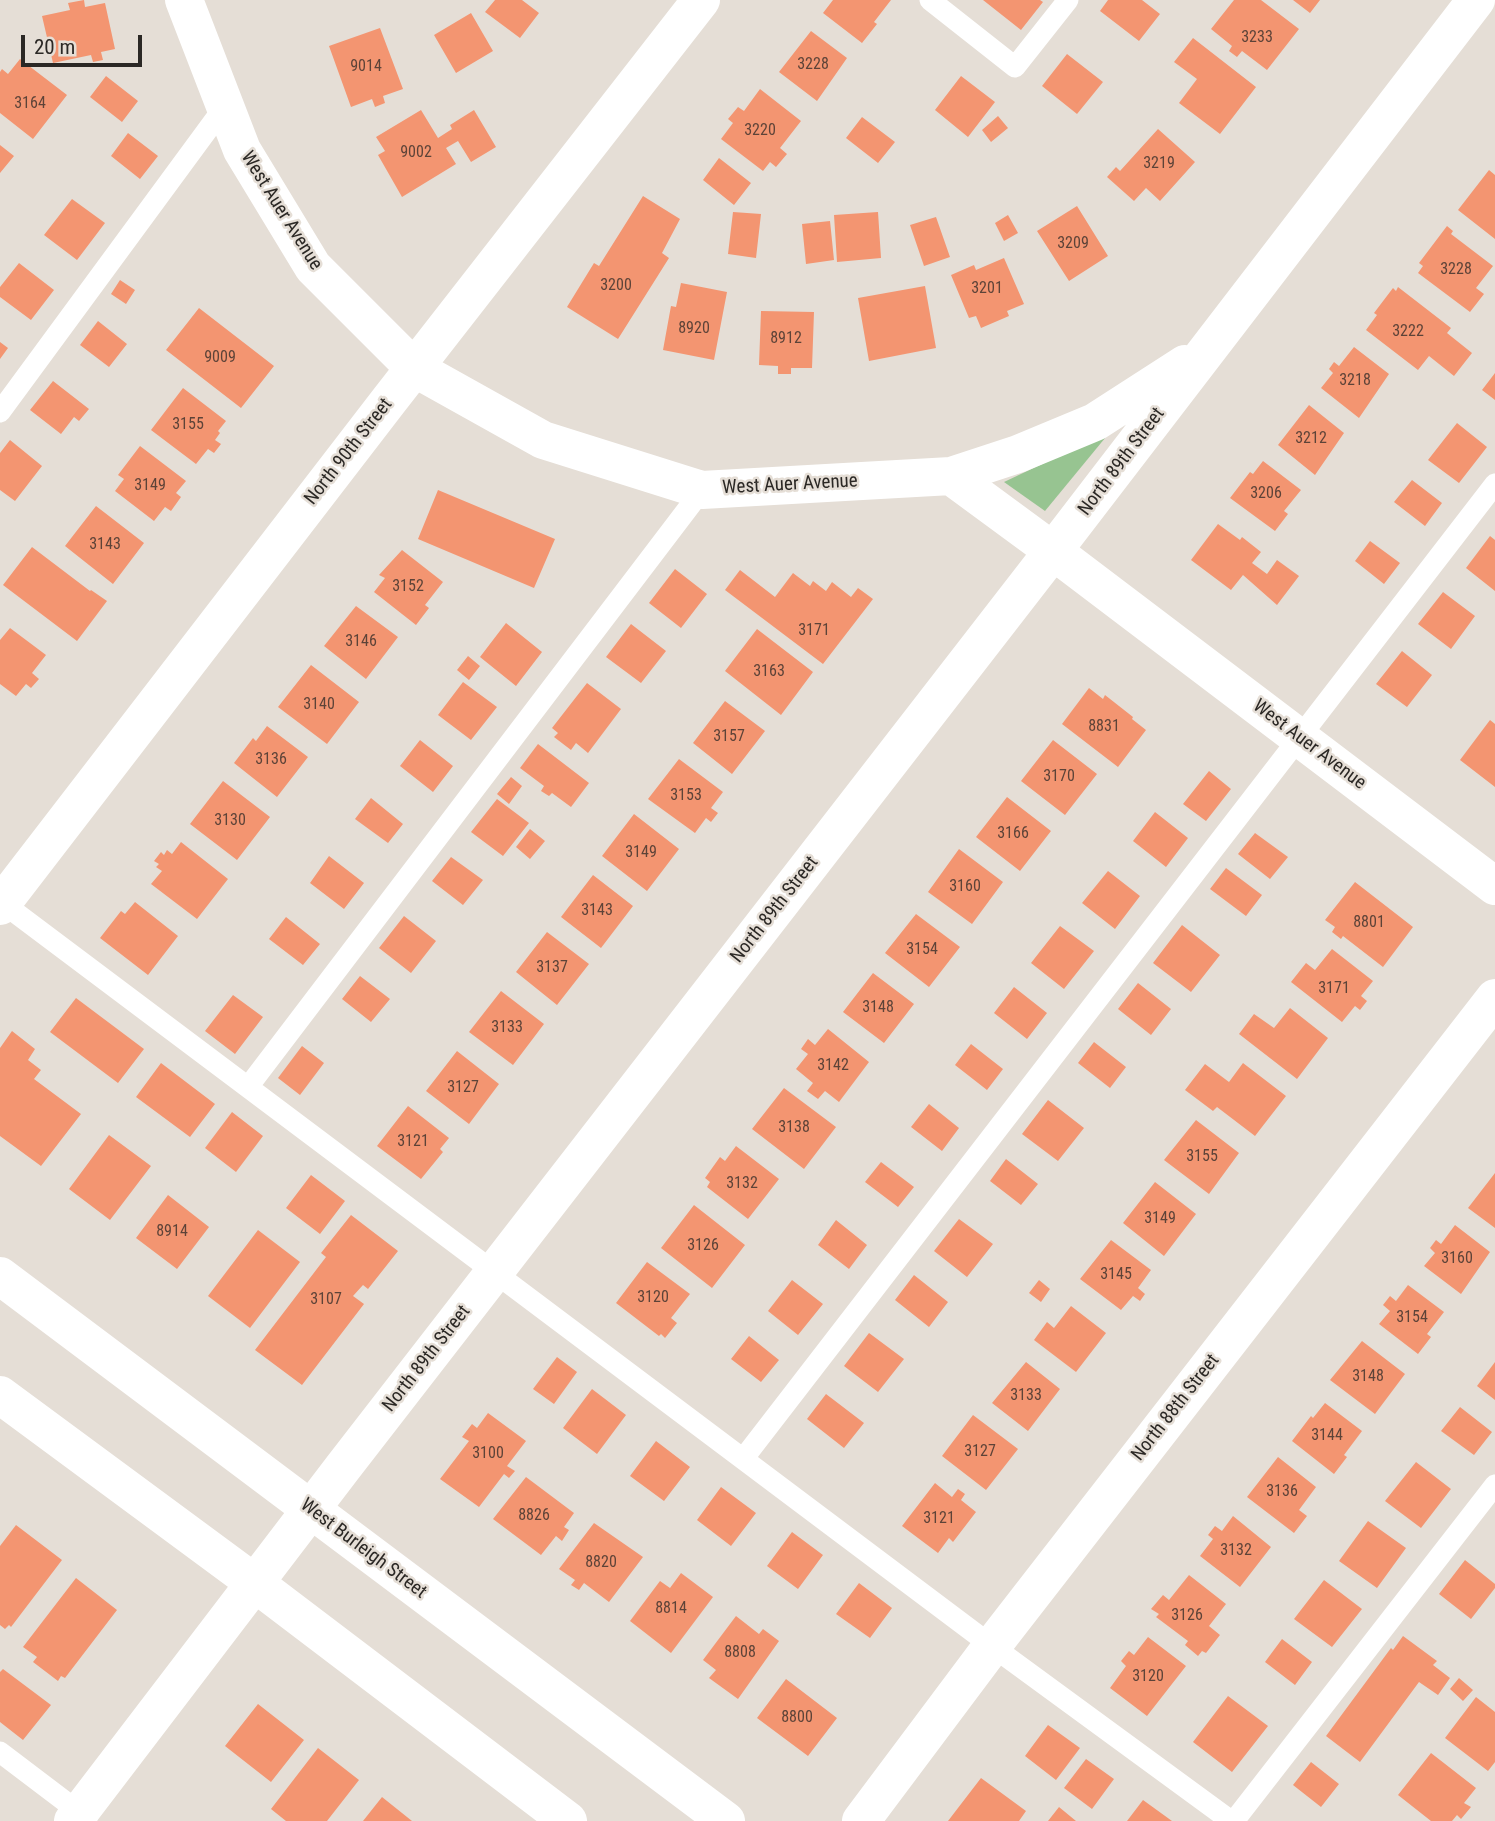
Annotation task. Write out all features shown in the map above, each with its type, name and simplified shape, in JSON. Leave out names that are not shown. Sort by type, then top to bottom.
[{"type":"street","name":"West Auer Avenue","points":[[184,0],[242,150],[313,267],[414,368],[543,440],[702,490],[951,476],[1495,886]]},
{"type":"street","name":"North 90th Street","points":[[1,903],[701,0]]},
{"type":"street","name":"North 89th Street","points":[[81,1818],[310,1510],[1476,0]]},
{"type":"street","points":[[951,476],[1017,454],[1095,422],[1208,350]]},
{"type":"street","name":"North 88th Street","points":[[861,1821],[992,1646],[1495,998]]},
{"type":"street","name":"West Burleigh Street","points":[[0,1276],[726,1821]]},
{"type":"street","points":[[0,1395],[256,1584],[568,1821]]},
{"type":"lane","points":[[930,0],[1015,67],[1068,0]]},
{"type":"lane","points":[[0,412],[225,106]]},
{"type":"lane","points":[[743,1459],[1495,484]]},
{"type":"lane","points":[[248,1087],[702,490]]},
{"type":"lane","points":[[1,903],[992,1646],[1233,1821],[1495,1485]]},
{"type":"lane","points":[[0,1752],[81,1818]]},
{"type":"green space","points":[[1110,432],[1045,511],[1004,482]]},
{"type":"building","points":[[84,0],[85,7],[105,3],[115,49],[101,52],[103,60],[93,62],[91,55],[53,63],[42,16],[70,10],[68,3]]},
{"type":"building","points":[[495,0],[522,0],[539,13],[520,38],[485,12]]},
{"type":"building","points":[[833,0],[891,0],[862,43],[823,13]]},
{"type":"building","points":[[983,0],[1040,0],[1043,2],[1021,30]]},
{"type":"building","points":[[1108,0],[1142,0],[1160,14],[1139,41],[1100,11]]},
{"type":"building","points":[[1234,0],[1261,0],[1299,29],[1267,70],[1242,51],[1237,57],[1229,51],[1232,46],[1211,29]]},
{"type":"building","points":[[1293,0],[1320,0],[1310,13]]},
{"type":"building","points":[[471,13],[493,51],[456,73],[434,35]]},
{"type":"building","points":[[380,28],[403,89],[383,96],[385,103],[375,107],[372,99],[351,107],[329,46]]},
{"type":"building","points":[[811,31],[847,58],[817,101],[779,72]]},
{"type":"building","points":[[1193,38],[1256,87],[1220,134],[1179,103],[1197,79],[1174,62]]},
{"type":"building","points":[[1067,54],[1103,82],[1077,114],[1042,86]]},
{"type":"building","points":[[20,59],[67,95],[33,139],[0,113],[0,72],[2,69],[8,74]]},
{"type":"building","points":[[106,76],[138,101],[122,122],[90,97]]},
{"type":"building","points":[[961,76],[995,102],[968,137],[935,110]]},
{"type":"building","points":[[760,89],[801,121],[780,148],[787,154],[776,167],[770,162],[763,171],[721,139],[733,123],[728,119],[738,107],[744,111]]},
{"type":"building","points":[[421,110],[438,138],[452,129],[450,125],[474,110],[496,147],[471,162],[458,141],[446,148],[456,164],[402,197],[378,155],[385,151],[376,137]]},
{"type":"building","points":[[998,116],[1008,128],[991,142],[982,130]]},
{"type":"building","points":[[862,117],[895,142],[878,163],[846,138]]},
{"type":"building","points":[[1158,129],[1195,162],[1160,201],[1146,188],[1134,201],[1107,177],[1116,167],[1120,171]]},
{"type":"building","points":[[128,133],[158,156],[140,179],[111,156]]},
{"type":"building","points":[[0,145],[14,156],[0,173]]},
{"type":"building","points":[[719,158],[751,183],[734,205],[703,180]]},
{"type":"building","points":[[1489,170],[1495,175],[1495,239],[1458,210]]},
{"type":"building","points":[[643,196],[680,219],[662,253],[669,258],[618,339],[567,307],[594,263],[599,266]]},
{"type":"building","points":[[72,199],[105,223],[77,260],[44,235]]},
{"type":"building","points":[[1077,206],[1108,256],[1069,281],[1037,231]]},
{"type":"building","points":[[733,212],[761,214],[756,258],[728,254]]},
{"type":"building","points":[[878,212],[881,258],[837,262],[834,215]]},
{"type":"building","points":[[1008,215],[1018,233],[1004,241],[995,223]]},
{"type":"building","points":[[936,217],[950,257],[924,266],[910,225]]},
{"type":"building","points":[[830,221],[834,260],[806,264],[802,224]]},
{"type":"building","points":[[1447,226],[1453,231],[1451,234],[1493,266],[1476,288],[1484,294],[1470,312],[1418,273],[1423,266],[1419,263]]},
{"type":"building","points":[[1004,258],[1024,304],[1007,311],[1009,316],[981,328],[976,316],[969,318],[951,275],[974,265],[976,270]]},
{"type":"building","points":[[19,263],[54,290],[31,320],[0,297],[0,287]]},
{"type":"building","points":[[120,280],[135,290],[126,304],[111,294]]},
{"type":"building","points":[[681,283],[727,292],[714,360],[663,350],[671,306],[676,307]]},
{"type":"building","points":[[925,286],[936,348],[869,361],[858,298]]},
{"type":"building","points":[[1398,287],[1451,328],[1447,333],[1472,353],[1454,376],[1429,356],[1418,370],[1366,330],[1377,315],[1374,313],[1393,288],[1396,291]]},
{"type":"building","points":[[199,308],[274,366],[241,408],[166,350]]},
{"type":"building","points":[[761,311],[814,312],[812,368],[791,368],[791,374],[778,374],[778,366],[759,365]]},
{"type":"building","points":[[98,321],[127,344],[109,367],[80,345]]},
{"type":"building","points":[[0,342],[8,348],[0,359]]},
{"type":"building","points":[[1354,347],[1389,374],[1359,418],[1321,388],[1333,373],[1329,369],[1334,362],[1339,366]]},
{"type":"building","points":[[1495,373],[1495,400],[1482,390]]},
{"type":"building","points":[[53,381],[89,409],[79,421],[74,417],[61,434],[30,410]]},
{"type":"building","points":[[183,388],[226,421],[215,440],[221,444],[214,453],[208,449],[196,464],[151,430]]},
{"type":"building","points":[[1309,405],[1344,433],[1315,475],[1278,445]]},
{"type":"building","points":[[1457,423],[1487,447],[1459,483],[1428,460]]},
{"type":"building","points":[[10,440],[42,466],[15,501],[0,490],[0,453]]},
{"type":"building","points":[[140,446],[186,481],[176,493],[181,497],[171,511],[165,507],[154,521],[115,491],[124,479],[118,475]]},
{"type":"building","points":[[1263,461],[1301,490],[1284,511],[1288,514],[1275,531],[1230,498],[1250,472],[1253,474]]},
{"type":"building","points":[[1412,480],[1442,503],[1425,526],[1394,502]]},
{"type":"building","points":[[438,490],[555,539],[534,588],[418,539]]},
{"type":"building","points":[[96,506],[144,543],[113,584],[65,546]]},
{"type":"building","points":[[1218,524],[1240,540],[1242,537],[1261,552],[1252,563],[1267,574],[1277,560],[1299,576],[1277,605],[1243,575],[1231,590],[1191,560]]},
{"type":"building","points":[[1490,536],[1495,540],[1495,591],[1466,568]]},
{"type":"building","points":[[1370,541],[1400,563],[1384,584],[1355,561]]},
{"type":"building","points":[[32,547],[107,601],[77,641],[3,585]]},
{"type":"building","points":[[402,550],[443,582],[425,605],[429,608],[416,625],[374,592],[385,578],[379,575]]},
{"type":"building","points":[[675,569],[707,594],[681,628],[649,603]]},
{"type":"building","points":[[740,570],[775,597],[793,573],[810,586],[813,581],[826,591],[832,582],[851,597],[858,588],[873,599],[823,664],[725,590]]},
{"type":"building","points":[[1443,592],[1475,616],[1451,649],[1418,624]]},
{"type":"building","points":[[356,606],[398,637],[366,679],[324,646]]},
{"type":"building","points":[[506,623],[542,652],[516,686],[480,657]]},
{"type":"building","points":[[631,624],[666,651],[641,683],[606,657]]},
{"type":"building","points":[[10,628],[46,655],[32,673],[39,679],[31,688],[26,684],[16,696],[0,684],[0,640]]},
{"type":"building","points":[[757,629],[813,672],[781,715],[725,671]]},
{"type":"building","points":[[1402,651],[1432,675],[1407,707],[1376,684]]},
{"type":"building","points":[[468,656],[480,666],[469,680],[457,670]]},
{"type":"building","points":[[311,665],[359,702],[327,744],[278,707]]},
{"type":"building","points":[[463,682],[497,707],[471,740],[438,715]]},
{"type":"building","points":[[587,683],[621,709],[588,753],[576,743],[571,750],[554,737],[558,733],[552,728]]},
{"type":"building","points":[[1089,688],[1103,699],[1105,695],[1146,730],[1118,767],[1062,724]]},
{"type":"building","points":[[725,701],[765,731],[732,774],[693,743]]},
{"type":"building","points":[[1490,720],[1495,724],[1495,787],[1460,760]]},
{"type":"building","points":[[267,726],[308,757],[277,797],[234,763],[253,738],[256,741]]},
{"type":"building","points":[[420,740],[453,766],[433,792],[400,766]]},
{"type":"building","points":[[1053,740],[1097,774],[1065,815],[1021,781]]},
{"type":"building","points":[[538,744],[589,783],[571,807],[552,793],[549,796],[541,791],[544,786],[520,768]]},
{"type":"building","points":[[679,759],[723,792],[711,808],[718,813],[711,822],[706,818],[695,833],[648,799]]},
{"type":"building","points":[[1209,771],[1231,789],[1206,821],[1183,804]]},
{"type":"building","points":[[511,777],[522,786],[509,804],[497,794]]},
{"type":"building","points":[[223,781],[270,817],[237,860],[190,824]]},
{"type":"building","points":[[1007,797],[1051,831],[1020,871],[976,837]]},
{"type":"building","points":[[371,798],[403,824],[388,843],[355,819]]},
{"type":"building","points":[[497,799],[529,823],[503,856],[471,832]]},
{"type":"building","points":[[1155,812],[1188,838],[1166,867],[1133,841]]},
{"type":"building","points":[[634,814],[679,849],[647,891],[602,856]]},
{"type":"building","points":[[530,829],[545,841],[530,859],[516,847]]},
{"type":"building","points":[[1255,833],[1288,857],[1270,879],[1238,854]]},
{"type":"building","points":[[181,842],[228,879],[197,919],[151,884],[162,871],[156,867],[159,864],[154,861],[161,852],[164,855],[167,850],[172,854]]},
{"type":"building","points":[[959,849],[1003,882],[972,924],[928,892]]},
{"type":"building","points":[[329,856],[364,883],[344,909],[310,883]]},
{"type":"building","points":[[451,857],[483,880],[463,905],[432,881]]},
{"type":"building","points":[[1226,868],[1262,895],[1246,916],[1210,889]]},
{"type":"building","points":[[1108,871],[1140,896],[1115,929],[1082,903]]},
{"type":"building","points":[[593,875],[633,906],[601,948],[561,917]]},
{"type":"building","points":[[1355,882],[1413,927],[1383,967],[1343,936],[1341,939],[1332,932],[1335,927],[1325,920]]},
{"type":"building","points":[[135,902],[178,936],[148,975],[100,938],[121,911],[125,914]]},
{"type":"building","points":[[916,914],[960,947],[929,987],[885,953]]},
{"type":"building","points":[[404,916],[436,941],[411,973],[379,948]]},
{"type":"building","points":[[286,917],[320,944],[303,965],[269,939]]},
{"type":"building","points":[[1182,925],[1220,955],[1191,992],[1153,963]]},
{"type":"building","points":[[1060,926],[1094,951],[1064,989],[1031,963]]},
{"type":"building","points":[[547,932],[589,964],[557,1005],[516,972]]},
{"type":"building","points":[[1332,949],[1373,981],[1361,996],[1367,1001],[1360,1010],[1355,1006],[1342,1022],[1291,982],[1306,963],[1315,970]]},
{"type":"building","points":[[873,973],[914,1004],[884,1043],[843,1012]]},
{"type":"building","points":[[360,976],[390,999],[371,1022],[342,999]]},
{"type":"building","points":[[1138,983],[1171,1009],[1151,1035],[1118,1009]]},
{"type":"building","points":[[1014,987],[1047,1013],[1027,1039],[994,1013]]},
{"type":"building","points":[[501,991],[544,1024],[513,1065],[469,1032]]},
{"type":"building","points":[[233,995],[263,1017],[235,1054],[205,1031]]},
{"type":"building","points":[[76,998],[144,1049],[118,1083],[50,1032]]},
{"type":"building","points":[[1290,1008],[1328,1038],[1297,1079],[1239,1034],[1254,1014],[1274,1028]]},
{"type":"building","points":[[828,1029],[869,1062],[839,1102],[825,1091],[818,1099],[807,1091],[813,1083],[796,1069],[808,1054],[801,1049],[808,1039],[815,1045]]},
{"type":"building","points":[[12,1031],[35,1049],[28,1060],[41,1070],[34,1079],[81,1114],[41,1166],[0,1136],[0,1048]]},
{"type":"building","points":[[1094,1042],[1126,1067],[1110,1088],[1078,1063]]},
{"type":"building","points":[[971,1044],[1003,1069],[987,1090],[955,1065]]},
{"type":"building","points":[[302,1046],[324,1063],[300,1095],[278,1078]]},
{"type":"building","points":[[457,1051],[499,1084],[469,1124],[426,1091]]},
{"type":"building","points":[[161,1063],[215,1104],[190,1137],[136,1097]]},
{"type":"building","points":[[1243,1063],[1286,1096],[1255,1136],[1217,1107],[1213,1111],[1185,1090],[1205,1064],[1229,1082]]},
{"type":"building","points":[[784,1088],[836,1127],[804,1169],[752,1129]]},
{"type":"building","points":[[1048,1100],[1084,1128],[1058,1161],[1022,1134]]},
{"type":"building","points":[[929,1104],[959,1128],[942,1151],[911,1127]]},
{"type":"building","points":[[408,1106],[449,1138],[440,1149],[443,1152],[421,1179],[377,1146]]},
{"type":"building","points":[[232,1112],[263,1136],[236,1172],[205,1148]]},
{"type":"building","points":[[1196,1120],[1239,1153],[1209,1194],[1164,1160]]},
{"type":"building","points":[[109,1135],[151,1166],[110,1220],[69,1189]]},
{"type":"building","points":[[736,1146],[779,1179],[748,1219],[707,1187],[710,1182],[705,1178],[720,1157],[725,1161]]},
{"type":"building","points":[[1006,1159],[1038,1184],[1021,1205],[990,1181]]},
{"type":"building","points":[[881,1162],[914,1187],[898,1207],[865,1182]]},
{"type":"building","points":[[1495,1173],[1495,1228],[1468,1208]]},
{"type":"building","points":[[311,1175],[345,1201],[320,1234],[286,1208]]},
{"type":"building","points":[[1155,1182],[1196,1214],[1164,1256],[1123,1223]]},
{"type":"building","points":[[168,1195],[209,1227],[177,1269],[136,1238]]},
{"type":"building","points":[[694,1205],[745,1245],[712,1288],[661,1248]]},
{"type":"building","points":[[351,1215],[398,1251],[368,1289],[363,1285],[353,1296],[364,1304],[302,1385],[255,1350],[326,1257],[321,1253]]},
{"type":"building","points":[[959,1219],[993,1244],[967,1277],[934,1251]]},
{"type":"building","points":[[836,1220],[867,1245],[849,1269],[818,1245]]},
{"type":"building","points":[[1455,1225],[1490,1252],[1461,1294],[1424,1266],[1435,1253],[1430,1248],[1436,1240],[1441,1244]]},
{"type":"building","points":[[258,1230],[300,1262],[250,1328],[208,1296]]},
{"type":"building","points":[[1111,1240],[1151,1270],[1138,1288],[1145,1294],[1140,1301],[1133,1296],[1121,1310],[1080,1279]]},
{"type":"building","points":[[647,1262],[690,1294],[671,1318],[677,1323],[665,1338],[616,1303]]},
{"type":"building","points":[[914,1275],[948,1302],[929,1327],[895,1300]]},
{"type":"building","points":[[792,1280],[823,1304],[798,1335],[768,1311]]},
{"type":"building","points":[[1039,1280],[1050,1289],[1041,1302],[1029,1293]]},
{"type":"building","points":[[1408,1285],[1444,1312],[1427,1334],[1431,1337],[1418,1354],[1379,1324],[1390,1311],[1383,1305],[1390,1296],[1396,1301]]},
{"type":"building","points":[[1071,1306],[1106,1333],[1076,1372],[1034,1340],[1047,1322],[1054,1328]]},
{"type":"building","points":[[869,1333],[904,1359],[878,1392],[844,1366]]},
{"type":"building","points":[[749,1336],[779,1360],[761,1382],[731,1359]]},
{"type":"building","points":[[1362,1341],[1405,1374],[1375,1414],[1330,1380]]},
{"type":"building","points":[[557,1357],[577,1372],[554,1404],[533,1389]]},
{"type":"building","points":[[1026,1362],[1060,1389],[1028,1431],[992,1403]]},
{"type":"building","points":[[1495,1362],[1495,1400],[1477,1386]]},
{"type":"building","points":[[592,1389],[626,1415],[597,1454],[563,1428]]},
{"type":"building","points":[[826,1394],[864,1423],[844,1448],[807,1419]]},
{"type":"building","points":[[1325,1403],[1362,1431],[1334,1474],[1292,1441]]},
{"type":"building","points":[[1460,1407],[1492,1432],[1474,1455],[1441,1431]]},
{"type":"building","points":[[488,1413],[526,1441],[507,1466],[515,1471],[509,1478],[504,1474],[479,1507],[440,1479],[469,1441],[462,1437],[472,1424],[477,1428]]},
{"type":"building","points":[[973,1415],[1018,1449],[986,1490],[942,1456]]},
{"type":"building","points":[[656,1441],[690,1467],[664,1501],[630,1476]]},
{"type":"building","points":[[1278,1457],[1316,1487],[1299,1510],[1307,1516],[1294,1533],[1247,1497]]},
{"type":"building","points":[[1416,1462],[1451,1489],[1421,1528],[1385,1501]]},
{"type":"building","points":[[526,1477],[574,1513],[564,1527],[569,1530],[562,1541],[556,1536],[541,1555],[493,1519]]},
{"type":"building","points":[[935,1483],[952,1497],[958,1489],[965,1494],[961,1500],[976,1512],[953,1542],[949,1538],[938,1553],[902,1526]]},
{"type":"building","points":[[721,1487],[756,1513],[731,1546],[697,1520]]},
{"type":"building","points":[[1233,1516],[1271,1547],[1240,1587],[1200,1556],[1213,1539],[1208,1535],[1215,1526],[1222,1531]]},
{"type":"building","points":[[1368,1521],[1406,1548],[1377,1588],[1339,1561]]},
{"type":"building","points":[[594,1523],[643,1557],[609,1602],[584,1583],[579,1590],[571,1585],[575,1580],[559,1569]]},
{"type":"building","points":[[16,1525],[62,1560],[11,1627],[9,1625],[5,1629],[0,1625],[0,1546]]},
{"type":"building","points":[[792,1532],[823,1555],[798,1589],[767,1566]]},
{"type":"building","points":[[1465,1560],[1495,1584],[1495,1588],[1471,1619],[1439,1594]]},
{"type":"building","points":[[681,1573],[713,1597],[671,1653],[630,1621],[660,1581],[670,1588]]},
{"type":"building","points":[[1189,1575],[1226,1604],[1209,1626],[1220,1635],[1206,1653],[1202,1651],[1198,1656],[1185,1645],[1188,1641],[1156,1617],[1159,1614],[1151,1609],[1163,1595],[1169,1600]]},
{"type":"building","points":[[76,1578],[117,1610],[65,1678],[61,1676],[58,1681],[33,1662],[37,1657],[23,1647]]},
{"type":"building","points":[[1324,1580],[1362,1609],[1332,1647],[1294,1619]]},
{"type":"building","points":[[859,1583],[892,1608],[870,1638],[836,1614]]},
{"type":"building","points":[[736,1616],[759,1634],[763,1629],[779,1641],[738,1699],[709,1678],[716,1670],[703,1660]]},
{"type":"building","points":[[1403,1636],[1437,1661],[1433,1665],[1450,1678],[1438,1695],[1419,1682],[1360,1762],[1326,1736],[1391,1648],[1393,1650]]},
{"type":"building","points":[[1148,1637],[1186,1666],[1147,1716],[1110,1688],[1126,1666],[1121,1661],[1129,1651],[1134,1655]]},
{"type":"building","points":[[1282,1639],[1312,1662],[1295,1685],[1265,1662]]},
{"type":"building","points":[[3,1669],[51,1705],[23,1740],[0,1722],[0,1672]]},
{"type":"building","points":[[1459,1678],[1473,1690],[1463,1701],[1450,1689]]},
{"type":"building","points":[[786,1679],[837,1718],[808,1756],[757,1718]]},
{"type":"building","points":[[1228,1696],[1268,1726],[1232,1772],[1193,1742]]},
{"type":"building","points":[[1476,1697],[1495,1712],[1495,1762],[1488,1771],[1445,1738]]},
{"type":"building","points":[[258,1704],[304,1740],[271,1782],[225,1746]]},
{"type":"building","points":[[1048,1725],[1080,1748],[1056,1780],[1025,1756]]},
{"type":"building","points":[[318,1748],[359,1780],[327,1821],[286,1821],[271,1809]]},
{"type":"building","points":[[1431,1753],[1476,1788],[1464,1803],[1471,1807],[1461,1819],[1457,1815],[1452,1821],[1431,1821],[1398,1795]]},
{"type":"building","points":[[1086,1759],[1114,1779],[1092,1809],[1064,1788]]},
{"type":"building","points":[[1311,1762],[1339,1784],[1321,1807],[1293,1785]]},
{"type":"building","points":[[981,1778],[1026,1811],[1019,1821],[948,1821]]},
{"type":"building","points":[[382,1797],[412,1821],[363,1821]]},
{"type":"building","points":[[1143,1800],[1172,1821],[1127,1821]]},
{"type":"building","points":[[1059,1807],[1076,1821],[1048,1821]]}]
